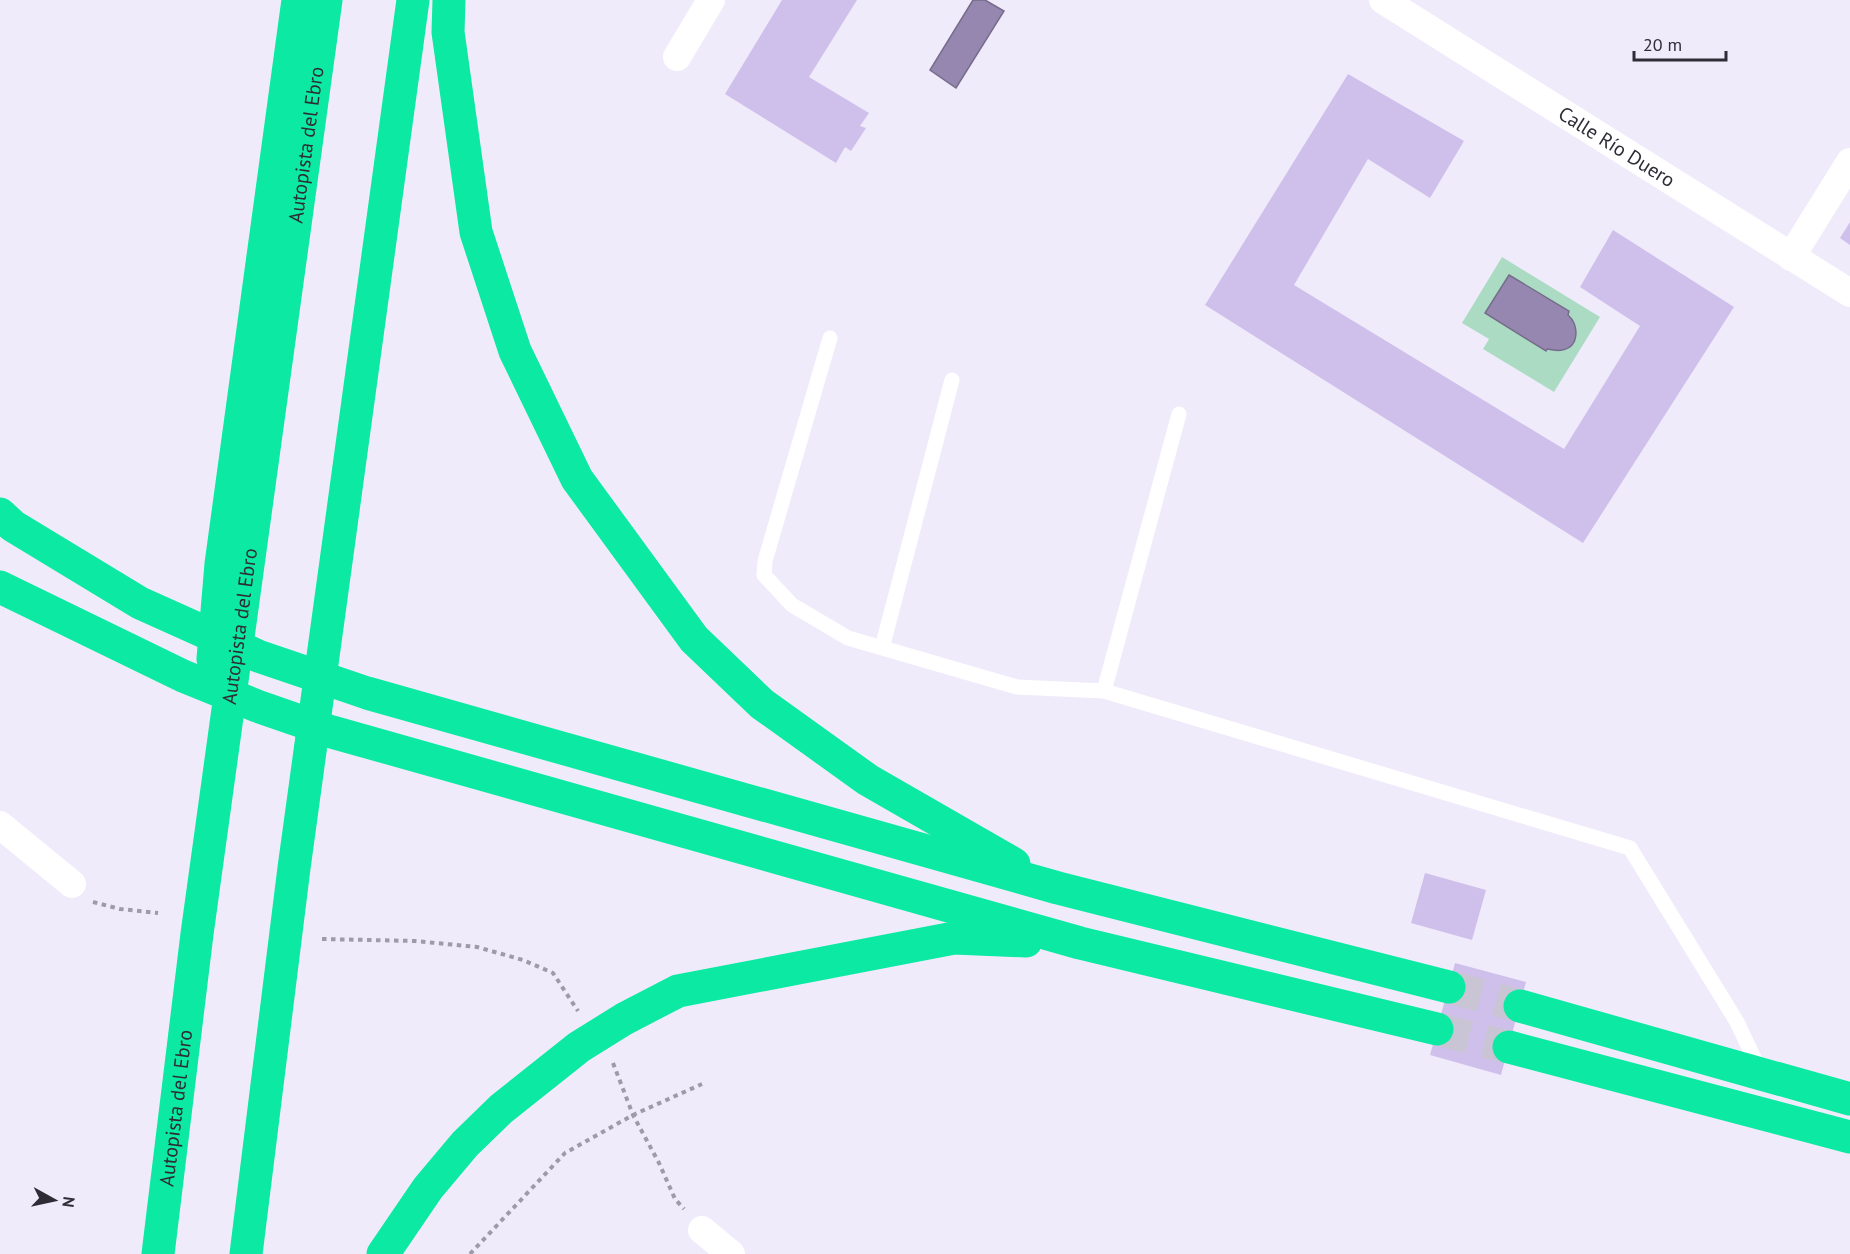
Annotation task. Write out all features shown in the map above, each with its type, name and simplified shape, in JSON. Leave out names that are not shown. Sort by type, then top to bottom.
[{"type":"highway","points":[[197,934],[207,745],[221,564],[298,0]]},
{"type":"highway","name":"Autopista del Ebro","points":[[158,1254],[197,934],[326,0]]},
{"type":"highway","points":[[246,1254],[297,844],[413,0]]},
{"type":"highway","points":[[449,0],[448,32],[476,232],[515,351],[577,479],[694,639],[762,704],[868,780],[1058,888]]},
{"type":"highway","points":[[0,514],[13,526],[140,603],[258,656],[415,707],[1058,888],[1449,987]]},
{"type":"highway","points":[[0,587],[183,676],[257,706],[332,732],[1080,943],[1437,1029]]},
{"type":"highway","points":[[383,1254],[428,1188],[465,1144],[501,1109],[579,1047],[624,1019],[678,991],[954,938],[1080,943]]},
{"type":"highway","points":[[1520,1006],[1843,1097]]},
{"type":"highway","points":[[1509,1047],[1836,1133]]},
{"type":"street","points":[[677,57],[711,0]]},
{"type":"street","name":"Calle Río Duero","points":[[1383,0],[1850,293]]},
{"type":"street","points":[[1791,257],[1850,162]]},
{"type":"street","points":[[0,825],[72,884]]},
{"type":"street","points":[[702,1230],[731,1254]]},
{"type":"lane","points":[[830,338],[765,561],[764,575],[792,605],[848,638],[882,648],[1017,687],[1104,691],[1630,848],[1737,1022],[1762,1074]]},
{"type":"lane","points":[[882,648],[952,380]]},
{"type":"lane","points":[[1104,691],[1179,414]]},
{"type":"path","points":[[72,884],[94,904],[158,912]]},
{"type":"path","points":[[322,939],[415,941],[477,947],[523,960],[553,973],[579,1011]]},
{"type":"path","points":[[613,1062],[633,1114],[659,1162],[675,1199],[702,1230]]},
{"type":"path","points":[[470,1254],[565,1153],[633,1114],[702,1084]]},
{"type":"green space","points":[[1502,257],[1600,317],[1554,392],[1483,349],[1489,339],[1462,323]]},
{"type":"shaded area","points":[[973,0],[985,0],[1004,11],[956,88],[930,70]]},
{"type":"shaded area","points":[[1509,275],[1569,311],[1568,315],[1576,329],[1572,345],[1562,350],[1547,349],[1546,351],[1485,313]]},
{"type":"building","points":[[782,0],[857,0],[809,77],[869,113],[860,126],[866,128],[851,151],[845,147],[836,163],[725,94]]},
{"type":"building","points":[[1348,74],[1464,141],[1430,198],[1368,159],[1294,285],[1564,449],[1640,326],[1580,287],[1613,230],[1734,307],[1583,543],[1205,305]]},
{"type":"building","points":[[1850,222],[1850,245],[1840,238]]},
{"type":"building","points":[[1425,873],[1486,890],[1472,940],[1411,923]]},
{"type":"building","points":[[1455,963],[1526,982],[1501,1075],[1430,1055]]},
{"type":"tunnel","points":[[1449,987],[1520,1006]]},
{"type":"tunnel","points":[[1437,1029],[1509,1047]]}]
